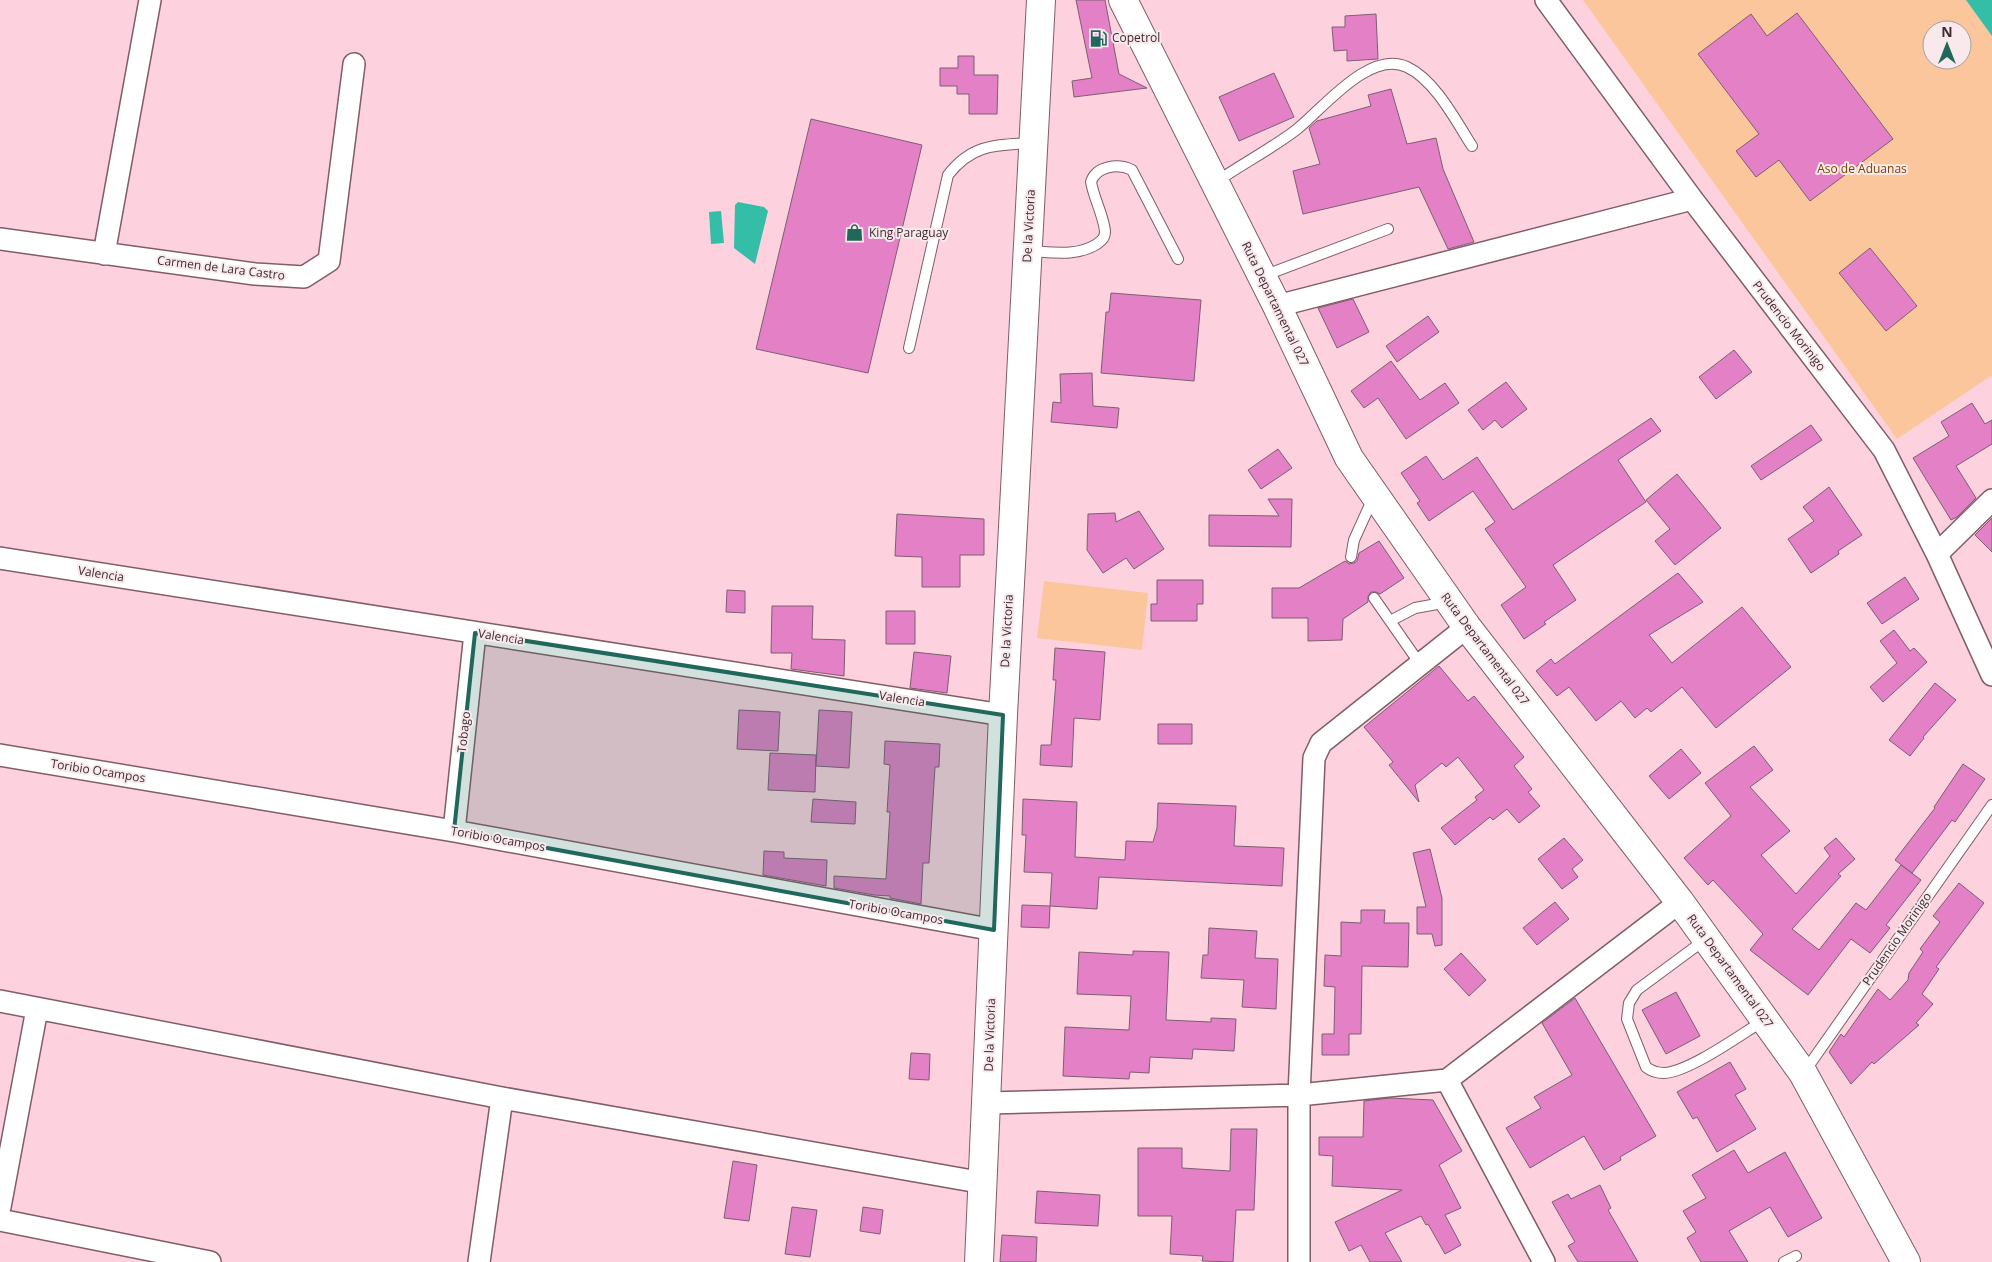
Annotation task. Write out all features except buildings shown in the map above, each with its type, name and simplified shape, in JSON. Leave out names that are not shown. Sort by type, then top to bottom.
[{"type":"main road","name":"De la Victoria","points":[[979,1262],[984,1183],[1003,715],[1041,0]]},
{"type":"main road","name":"Ruta Departamental 027","points":[[1124,0],[1277,306],[1349,458],[1466,627],[1680,902],[1803,1074],[1906,1262]]},
{"type":"street","points":[[104,254],[150,0]]},
{"type":"street","name":"Prudencio Morinigo","points":[[1550,2],[1692,199],[1884,450],[1937,554],[1992,675]]},
{"type":"street","name":"Carmen de Lara Castro","points":[[0,238],[255,274],[304,277],[329,262],[354,64]]},
{"type":"street","points":[[1277,306],[1692,199]]},
{"type":"street","points":[[1937,554],[1992,500]]},
{"type":"street","name":"Valencia","points":[[0,558],[1003,715]]},
{"type":"street","points":[[1300,1262],[1299,1095],[1314,758],[1321,743],[1466,627]]},
{"type":"street","name":"Tobago","points":[[454,831],[475,633]]},
{"type":"street","name":"Toribio Ocampos","points":[[0,755],[454,831],[994,930]]},
{"type":"street","points":[[987,1103],[1299,1095],[1447,1080],[1680,902]]},
{"type":"street","points":[[0,1001],[502,1098],[984,1183]]},
{"type":"street","points":[[0,1207],[37,1008]]},
{"type":"street","points":[[1447,1080],[1544,1262]]},
{"type":"street","points":[[478,1262],[502,1098]]},
{"type":"street","points":[[0,1220],[210,1262]]},
{"type":"lane","points":[[1215,183],[1296,130],[1348,82],[1388,64],[1407,66],[1422,78],[1442,100],[1472,146]]},
{"type":"lane","points":[[909,348],[948,175],[959,161],[974,151],[1000,144],[1033,143]]},
{"type":"lane","points":[[1028,251],[1070,253],[1090,249],[1103,240],[1105,234],[1104,225],[1091,182],[1092,178],[1099,172],[1108,167],[1118,166],[1132,170],[1178,259]]},
{"type":"lane","points":[[1262,276],[1388,228]]},
{"type":"lane","points":[[1351,557],[1354,540],[1374,495]]},
{"type":"lane","points":[[1374,598],[1420,664]]},
{"type":"lane","points":[[1390,621],[1415,608],[1449,602]]},
{"type":"lane","name":"Prudencio Morinigo","points":[[1803,1074],[1992,805]]},
{"type":"lane","points":[[1707,938],[1637,990],[1629,1003],[1627,1019],[1646,1067],[1652,1071],[1665,1073],[1689,1066],[1765,1020]]},
{"type":"lane","points":[[1784,1262],[1796,1256]]},
{"type":"highlighted area","points":[[475,633],[1003,715],[994,930],[454,831]]},
{"type":"green space","name":"Aso de Aduanas","points":[[1583,0],[1992,0],[1992,375],[1897,439]]},
{"type":"green space","points":[[1044,581],[1148,593],[1142,650],[1037,638]]},
{"type":"shaded area","points":[[1966,0],[1992,0],[1992,36]]},
{"type":"shaded area","points":[[738,202],[764,207],[768,211],[755,264],[734,248],[735,205]]},
{"type":"shaded area","points":[[721,211],[724,243],[711,244],[709,212]]},
{"type":"place","name":"Copetrol","points":[[1098,38]]},
{"type":"place","name":"King Paraguay","points":[[855,233]]}]
